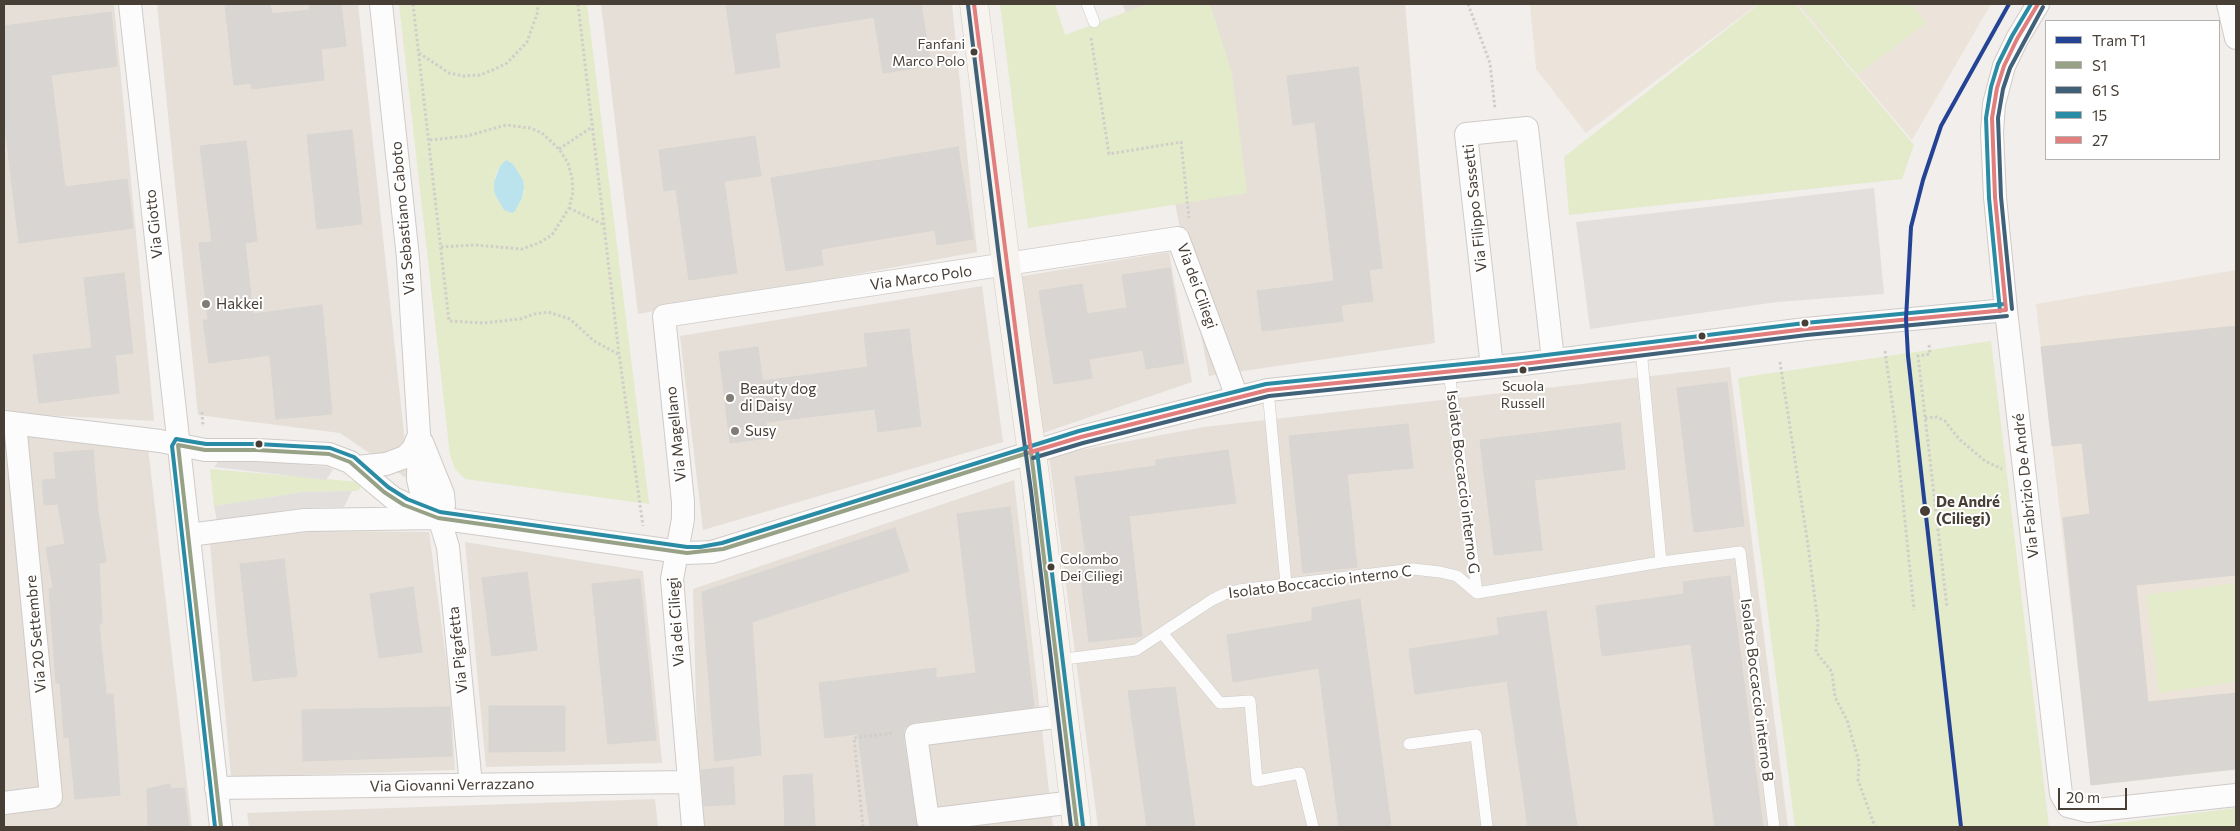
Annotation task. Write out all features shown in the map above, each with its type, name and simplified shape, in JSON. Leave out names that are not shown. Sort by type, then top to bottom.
[{"type":"street","name":"Via Giotto","points":[[130,4],[221,827]]},
{"type":"street","name":"Via Sebastiano Caboto","points":[[381,4],[408,258],[419,434],[418,471],[420,489],[425,504],[438,518]]},
{"type":"street","points":[[974,4],[1057,660],[1075,815],[928,820],[916,735],[1063,716]]},
{"type":"street","name":"Via Fabrizio De André","points":[[2038,4],[2017,39],[2004,66],[1997,88],[1992,118],[1995,197],[2006,310],[2059,788],[2068,806],[2073,809],[2094,811],[2236,795]]},
{"type":"street","points":[[2228,4],[2236,38]]},
{"type":"street","name":"Via Filippo Sassetti","points":[[1492,367],[1466,134],[1527,128],[1554,360]]},
{"type":"street","name":"Via Marco Polo","points":[[664,316],[1178,238]]},
{"type":"street","name":"Via dei Ciliegi","points":[[1178,238],[1237,397]]},
{"type":"street","points":[[188,534],[306,520],[438,518],[701,553],[723,550],[1031,452],[1268,390],[1554,360],[1806,329],[2006,310]]},
{"type":"street","name":"Via Magellano","points":[[664,316],[683,502],[683,519],[677,551]]},
{"type":"street","points":[[10,422],[153,440],[205,450],[257,450],[328,454],[343,459],[404,504],[438,518]]},
{"type":"street","name":"Via 20 Settembre","points":[[4,803],[51,797],[10,422]]},
{"type":"street","points":[[364,474],[405,458],[413,449],[419,434]]},
{"type":"street","points":[[347,518],[364,502],[364,474]]},
{"type":"street","name":"Via Pigafetta","points":[[438,518],[444,530],[448,547],[471,785]]},
{"type":"street","name":"Via dei Ciliegi","points":[[677,551],[672,579],[693,827]]},
{"type":"street","name":"Via Giovanni Verrazzano","points":[[216,788],[688,782]]},
{"type":"lane","points":[[1087,4],[1094,22]]},
{"type":"lane","points":[[1477,593],[1661,562],[1641,349]]},
{"type":"lane","name":"Isolato Boccaccio interno G","points":[[1449,371],[1477,593]]},
{"type":"lane","points":[[1268,390],[1286,584]]},
{"type":"lane","name":"Isolato Boccaccio interno B","points":[[1661,562],[1740,552],[1774,827]]},
{"type":"lane","name":"Isolato Boccaccio interno C","points":[[1057,660],[1136,650],[1224,594],[1286,584],[1413,569],[1457,576],[1477,593]]},
{"type":"lane","points":[[1162,633],[1220,703],[1250,701],[1257,781],[1300,773],[1312,827]]},
{"type":"lane","points":[[1409,744],[1476,735],[1487,827]]},
{"type":"path","points":[[413,4],[430,140],[449,321],[483,323],[520,319],[534,314],[554,313],[570,319],[594,341],[619,354]]},
{"type":"path","points":[[418,53],[449,73],[464,76],[480,75],[495,69],[507,63],[527,42],[536,19],[537,4]]},
{"type":"path","points":[[578,4],[619,354],[643,526]]},
{"type":"path","points":[[1468,4],[1490,63],[1497,131]]},
{"type":"path","name":"Via dei Ciliegi","points":[[1094,22],[1088,24],[1109,154],[1181,142],[1191,236],[1178,238]]},
{"type":"path","points":[[430,140],[467,136],[506,125],[518,125],[542,133],[559,149],[568,163],[572,178],[573,192],[569,208],[552,235],[539,243],[522,249],[475,245],[441,247]]},
{"type":"path","points":[[559,149],[592,127]]},
{"type":"path","points":[[569,208],[603,224]]},
{"type":"path","points":[[1929,346],[1930,354],[1918,356],[1947,607]]},
{"type":"path","points":[[1885,352],[1895,423],[1914,610]]},
{"type":"path","points":[[1780,362],[1818,624],[1816,652],[1832,672],[1836,697],[1847,720],[1859,762],[1858,780],[1875,827]]},
{"type":"path","points":[[202,412],[204,433]]},
{"type":"path","points":[[1925,418],[1937,417],[1945,421],[1959,439],[1985,461],[2008,472]]},
{"type":"path","points":[[862,827],[854,738],[908,732],[916,735]]},
{"type":"shaded area","points":[[4,4],[114,4],[154,421],[4,413]]},
{"type":"shaded area","points":[[157,4],[358,4],[409,480],[340,433],[198,415]]},
{"type":"shaded area","points":[[601,4],[952,4],[977,252],[638,314]]},
{"type":"shaded area","points":[[1122,4],[1405,4],[1435,343],[1209,376],[1146,55]]},
{"type":"shaded area","points":[[1530,4],[1758,4],[1586,133],[1536,69]]},
{"type":"shaded area","points":[[1797,4],[1991,4],[1912,140]]},
{"type":"shaded area","points":[[1874,188],[1884,294],[1777,302],[1590,329],[1576,222]]},
{"type":"shaded area","points":[[1169,252],[1192,382],[1043,433],[1017,277]]},
{"type":"shaded area","points":[[2236,270],[2236,768],[2091,785],[2036,304]]},
{"type":"shaded area","points":[[982,286],[1003,442],[703,530],[680,336]]},
{"type":"shaded area","points":[[1730,367],[1788,827],[1098,827],[1049,456],[1204,427]]},
{"type":"shaded area","points":[[4,434],[148,448],[192,827],[4,827]]},
{"type":"shaded area","points":[[222,457],[329,467],[333,470],[326,480],[214,467]]},
{"type":"shaded area","points":[[1014,480],[1053,827],[704,827],[698,776],[693,589]]},
{"type":"shaded area","points":[[352,491],[344,507],[301,508],[217,521],[214,506],[303,492]]},
{"type":"shaded area","points":[[315,531],[429,532],[450,687],[455,770],[231,777],[210,544]]},
{"type":"shaded area","points":[[465,542],[643,571],[662,763],[486,767]]},
{"type":"shaded area","points":[[655,799],[658,827],[249,827],[247,813]]},
{"type":"green space","points":[[399,4],[587,4],[649,504],[465,479],[455,469],[450,455]],"holes":[[[513,164],[519,174],[524,192],[517,208],[504,210],[495,176],[500,166]]]},
{"type":"green space","points":[[1000,4],[1055,4],[1065,35],[1147,4],[1210,4],[1232,73],[1247,193],[1028,228]]},
{"type":"green space","points":[[1759,4],[1796,4],[1914,145],[1902,179],[1569,215],[1564,157]]},
{"type":"green space","points":[[1801,4],[1912,4],[1926,23],[1857,75]]},
{"type":"green space","points":[[1991,341],[2049,827],[1795,827],[1738,378]]},
{"type":"green space","points":[[210,469],[360,482],[360,489],[356,491],[303,492],[214,506]]},
{"type":"green space","points":[[2236,583],[2236,682],[2159,693],[2146,595]]},
{"type":"green space","points":[[2236,808],[2236,827],[2085,827]]},
{"type":"water","points":[[506,160],[513,164],[523,180],[524,187],[522,198],[512,213],[504,210],[494,189],[494,182],[500,166]]},
{"type":"building","points":[[225,4],[270,4],[272,14],[310,10],[309,4],[341,4],[346,46],[321,49],[324,80],[252,89],[251,83],[234,85]]},
{"type":"building","points":[[726,4],[921,4],[931,66],[883,73],[874,17],[775,33],[780,67],[736,74]]},
{"type":"building","points":[[111,12],[117,66],[51,75],[65,187],[127,179],[133,228],[19,243],[4,118],[4,26]]},
{"type":"building","points":[[1358,67],[1382,268],[1369,270],[1373,301],[1341,305],[1343,321],[1262,331],[1257,291],[1334,281],[1315,122],[1293,125],[1287,76]]},
{"type":"building","points":[[352,130],[362,224],[317,229],[307,135]]},
{"type":"building","points":[[755,136],[761,176],[724,181],[737,273],[689,280],[676,189],[664,191],[659,150]]},
{"type":"building","points":[[246,141],[257,241],[245,243],[253,314],[322,305],[332,414],[276,419],[270,355],[209,363],[203,320],[208,320],[199,243],[212,242],[200,146]]},
{"type":"building","points":[[958,147],[973,239],[937,245],[935,230],[821,249],[823,265],[786,271],[771,178]]},
{"type":"building","points":[[1170,268],[1184,363],[1146,369],[1143,350],[1089,359],[1092,378],[1054,384],[1039,291],[1082,284],[1087,314],[1127,308],[1122,275]]},
{"type":"building","points":[[124,273],[133,353],[115,355],[119,393],[39,403],[33,355],[92,348],[84,278]]},
{"type":"building","points":[[2236,326],[2236,575],[2136,585],[2148,702],[2236,693],[2236,769],[2091,785],[2063,518],[2090,514],[2082,443],[2052,446],[2041,347]]},
{"type":"building","points":[[909,329],[921,426],[878,432],[875,409],[766,422],[768,438],[730,443],[719,352],[758,347],[762,381],[868,367],[864,334]]},
{"type":"building","points":[[1727,382],[1744,526],[1694,532],[1677,388]]},
{"type":"building","points":[[1620,423],[1625,469],[1534,480],[1542,550],[1494,555],[1480,440]]},
{"type":"building","points":[[1408,424],[1413,468],[1347,474],[1357,567],[1303,573],[1289,436]]},
{"type":"building","points":[[93,450],[98,511],[106,562],[99,563],[102,624],[99,624],[106,694],[113,694],[120,795],[75,799],[69,737],[64,738],[60,683],[56,683],[49,589],[53,588],[46,548],[65,544],[58,504],[44,505],[42,480],[56,479],[54,453]]},
{"type":"building","points":[[1228,450],[1236,503],[1129,516],[1142,636],[1089,642],[1079,563],[1087,563],[1075,477],[1156,466],[1156,460]]},
{"type":"building","points":[[1010,507],[1034,707],[914,722],[904,728],[903,737],[917,827],[870,827],[858,734],[825,738],[819,683],[936,668],[936,678],[976,673],[957,514]]},
{"type":"building","points":[[895,528],[909,571],[752,622],[761,755],[715,761],[702,592]]},
{"type":"building","points":[[284,559],[297,676],[253,681],[240,564]]},
{"type":"building","points":[[527,572],[537,650],[492,656],[482,578]]},
{"type":"building","points":[[1730,576],[1763,827],[1715,827],[1691,644],[1602,656],[1596,606],[1684,594],[1683,582]]},
{"type":"building","points":[[640,579],[656,740],[608,744],[592,584]]},
{"type":"building","points":[[413,587],[422,652],[379,658],[370,594]]},
{"type":"building","points":[[1360,599],[1391,827],[1339,827],[1319,668],[1233,682],[1227,635],[1312,621],[1312,608]]},
{"type":"building","points":[[1546,611],[1577,827],[1528,827],[1507,681],[1415,694],[1409,649],[1499,635],[1497,618]]},
{"type":"building","points":[[1175,687],[1195,827],[1147,827],[1128,691]]},
{"type":"building","points":[[489,706],[565,706],[565,751],[489,752]]},
{"type":"building","points":[[450,707],[452,756],[303,761],[302,710]]},
{"type":"building","points":[[733,767],[735,804],[704,806],[701,770]]},
{"type":"building","points":[[812,774],[815,827],[785,827],[783,776]]},
{"type":"building","points":[[170,784],[171,789],[184,788],[189,827],[148,827],[147,789]]},
{"type":"tram line","name":"T1","points":[[1961,827],[1908,356],[1906,319],[1911,227],[1923,180],[1941,126],[2009,4]]},
{"type":"transit line","name":"27","points":[[974,4],[1031,452],[1081,437],[1268,390],[1523,364],[1806,329],[2006,310],[1995,197],[1992,118],[1997,88],[2004,66],[2017,39],[2038,4]]},
{"type":"transit line","name":"15","points":[[2000,311],[1989,198],[1986,118],[1991,87],[1998,64],[2031,4]]},
{"type":"transit line","points":[[968,5],[1000,266],[1031,491],[1071,827]]},
{"type":"transit line","points":[[2012,309],[2001,197],[1998,118],[2003,89],[2010,68],[2043,7]]},
{"type":"transit line","name":"15","points":[[215,827],[172,446],[176,439],[206,444],[257,444],[330,448],[354,457],[388,487],[407,499],[440,512],[687,547],[700,547],[722,543],[1079,431],[1266,384],[1522,358],[1805,323],[2005,304]]},
{"type":"transit line","points":[[1033,458],[1083,443],[1269,396],[1524,370],[1807,335],[2007,316]]},
{"type":"transit line","name":"S1","points":[[178,445],[205,450],[257,450],[329,454],[350,462],[384,492],[404,505],[438,518],[687,553],[723,549],[1031,452]]},
{"type":"transit line","name":"S1","points":[[178,445],[221,827]]},
{"type":"transit line","name":"15","points":[[1037,451],[1083,826]]},
{"type":"transit line","name":"S1","points":[[1031,452],[1077,827]]},
{"type":"place","name":"Fanfani Marco Polo","points":[[974,52]]},
{"type":"place","name":"Hakkei","points":[[206,304]]},
{"type":"place","name":"Scuola Russell","points":[[1523,370]]},
{"type":"place","name":"Beauty dog di Daisy","points":[[730,398]]},
{"type":"place","name":"Susy","points":[[735,431]]},
{"type":"place","name":"De André (Ciliegi)","points":[[1925,511]]},
{"type":"place","name":"Colombo Dei Ciliegi","points":[[1051,567]]}]
